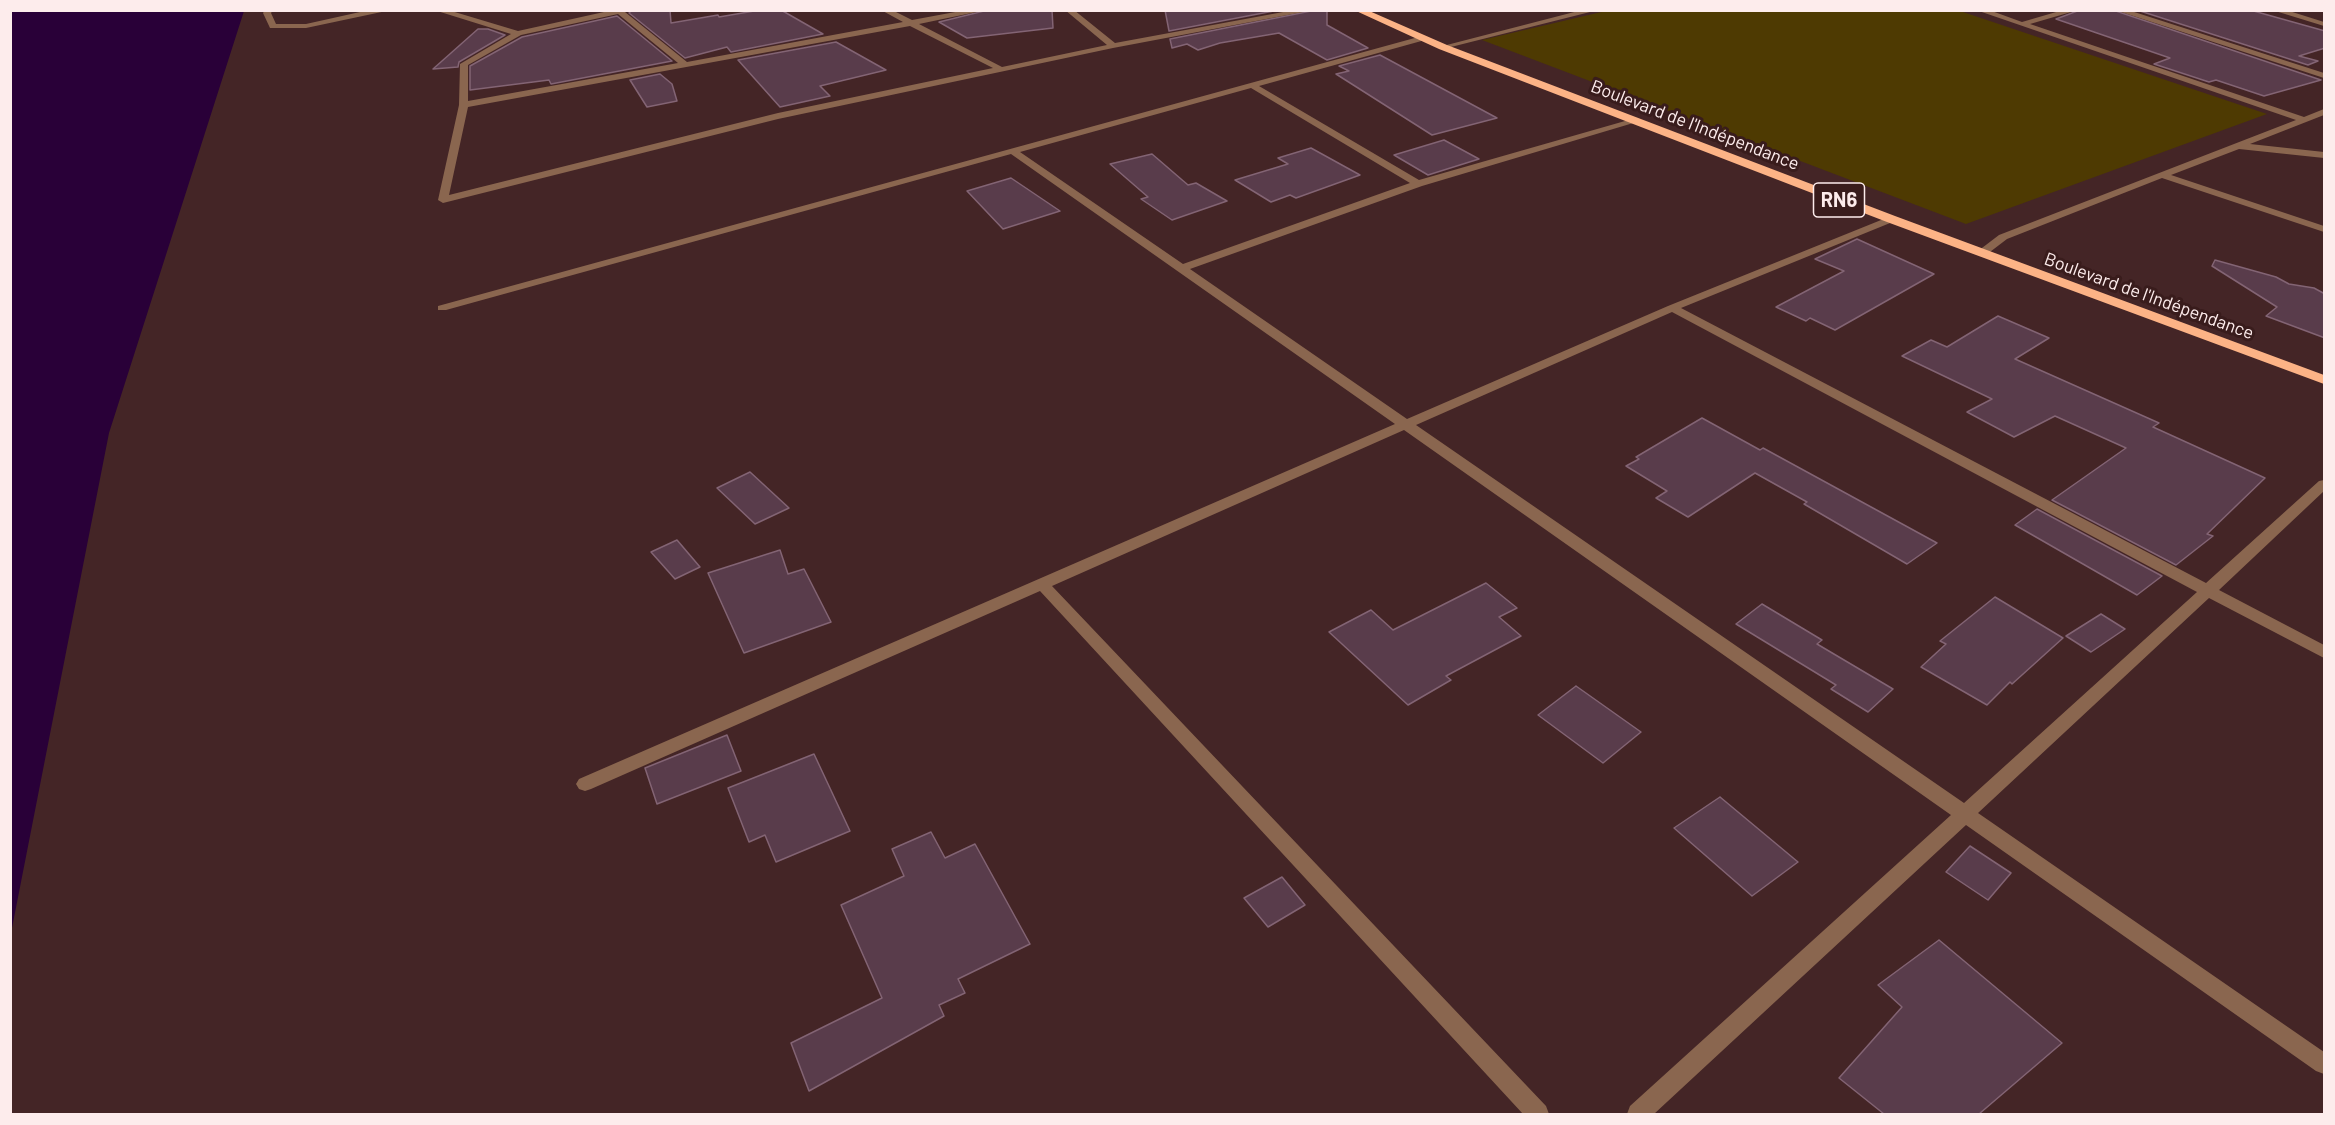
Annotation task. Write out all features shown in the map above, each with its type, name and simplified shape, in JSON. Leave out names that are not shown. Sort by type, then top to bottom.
[{"type":"highway","name":"Boulevard de l'Indépendance","points":[[1358,10],[1443,47],[1891,219],[2325,380]]},
{"type":"street","points":[[269,10],[267,13],[273,26],[306,26],[387,10]]},
{"type":"street","points":[[438,10],[518,33]]},
{"type":"street","points":[[885,10],[999,68]]},
{"type":"street","points":[[464,105],[982,10]]},
{"type":"street","points":[[1070,10],[1113,46]]},
{"type":"street","points":[[686,64],[624,12],[518,33],[464,64],[464,105],[443,200],[778,117],[999,68],[1310,10]]},
{"type":"street","points":[[1443,47],[1594,10]]},
{"type":"street","points":[[1980,10],[2305,120]]},
{"type":"street","points":[[2022,24],[2074,10]]},
{"type":"street","points":[[2119,10],[2325,76]]},
{"type":"street","points":[[2276,10],[2325,24]]},
{"type":"street","points":[[442,308],[1422,38]]},
{"type":"street","points":[[1252,85],[1418,184]]},
{"type":"street","points":[[1982,253],[2003,237],[2325,112]]},
{"type":"street","points":[[1181,268],[1418,184],[1635,121]]},
{"type":"street","points":[[2237,146],[2325,155]]},
{"type":"street","points":[[1013,151],[2325,1064]]},
{"type":"street","points":[[2162,175],[2325,229]]},
{"type":"street","points":[[585,784],[1672,308],[1891,219]]},
{"type":"street","points":[[1672,308],[2325,652]]},
{"type":"street","points":[[1638,1114],[2325,484]]},
{"type":"street","points":[[1042,584],[1538,1114]]},
{"type":"shaded area","points":[[11,10],[244,11],[109,433],[11,933]]},
{"type":"shaded area","points":[[1610,10],[1960,11],[2267,114],[1966,224],[1482,40]]},
{"type":"building","points":[[632,10],[670,10],[671,23],[760,10],[781,10],[823,34],[731,52],[727,47],[685,58],[629,13]]},
{"type":"building","points":[[988,10],[1052,10],[1053,28],[967,38],[939,22]]},
{"type":"building","points":[[1165,10],[1279,10],[1169,31]]},
{"type":"building","points":[[1316,10],[1327,10],[1327,25],[1368,48],[1327,60],[1279,33],[1220,43],[1198,50],[1187,44],[1172,48],[1170,39]]},
{"type":"building","points":[[2080,10],[2113,10],[2321,80],[2264,96],[2216,80],[2209,82],[2154,64],[2170,58],[2056,19]]},
{"type":"building","points":[[2137,10],[2250,10],[2325,31],[2325,48],[2299,56],[2318,61],[2308,65]]},
{"type":"building","points":[[617,16],[672,61],[551,84],[549,80],[470,90],[470,66],[522,37]]},
{"type":"building","points":[[478,29],[488,29],[505,35],[459,62],[458,67],[433,69]]},
{"type":"building","points":[[836,42],[886,70],[820,86],[830,96],[780,107],[738,60]]},
{"type":"building","points":[[1380,55],[1497,118],[1432,135],[1336,74],[1349,71],[1339,66]]},
{"type":"building","points":[[660,74],[672,84],[677,101],[647,107],[630,80]]},
{"type":"building","points":[[1444,140],[1479,159],[1428,175],[1394,155]]},
{"type":"building","points":[[1311,148],[1360,175],[1296,198],[1290,195],[1271,202],[1235,180],[1288,164],[1278,158]]},
{"type":"building","points":[[1152,154],[1188,185],[1196,183],[1227,201],[1172,220],[1141,199],[1148,197],[1110,164]]},
{"type":"building","points":[[1011,178],[1060,211],[1003,229],[967,191]]},
{"type":"building","points":[[1857,239],[1934,274],[1835,330],[1810,318],[1806,321],[1776,307],[1844,271],[1815,259]]},
{"type":"building","points":[[2215,260],[2276,277],[2289,284],[2314,288],[2325,294],[2325,338],[2266,316],[2277,307],[2212,266]]},
{"type":"building","points":[[1998,316],[2049,338],[2015,359],[2159,423],[2153,427],[2265,478],[2207,534],[2213,536],[2176,565],[2052,500],[2126,448],[2055,416],[2014,437],[1967,412],[1992,399],[1902,356],[1931,340],[1947,347]]},
{"type":"building","points":[[1702,418],[1760,450],[1763,448],[1937,543],[1907,564],[1804,504],[1807,502],[1755,473],[1688,517],[1656,498],[1667,491],[1626,466],[1639,459],[1636,457]]},
{"type":"building","points":[[750,472],[789,508],[755,524],[717,488]]},
{"type":"building","points":[[2037,509],[2162,576],[2137,595],[2015,525]]},
{"type":"building","points":[[677,540],[700,567],[675,579],[651,552]]},
{"type":"building","points":[[780,550],[788,574],[804,569],[831,622],[744,653],[708,573]]},
{"type":"building","points":[[1486,583],[1517,608],[1499,617],[1521,636],[1446,676],[1451,680],[1408,705],[1329,632],[1371,610],[1393,630]]},
{"type":"building","points":[[1995,597],[2063,638],[2012,684],[2010,682],[1987,705],[1921,667],[1946,644],[1940,641]]},
{"type":"building","points":[[1762,604],[1822,640],[1817,644],[1893,689],[1868,712],[1831,689],[1836,685],[1736,624]]},
{"type":"building","points":[[2101,614],[2125,629],[2091,652],[2066,636]]},
{"type":"building","points":[[1576,686],[1641,732],[1603,763],[1538,715]]},
{"type":"building","points":[[727,735],[741,771],[657,804],[645,768]]},
{"type":"building","points":[[814,754],[850,831],[776,862],[765,835],[749,842],[728,788]]},
{"type":"building","points":[[1720,797],[1798,862],[1752,896],[1674,828]]},
{"type":"building","points":[[931,832],[945,858],[975,844],[1030,944],[958,979],[965,993],[939,1005],[944,1016],[809,1091],[791,1043],[882,998],[841,905],[904,876],[892,849]]},
{"type":"building","points":[[1970,846],[2011,873],[1988,900],[1946,872]]},
{"type":"building","points":[[1282,877],[1305,905],[1268,927],[1244,898]]},
{"type":"building","points":[[1939,940],[2062,1043],[1979,1114],[1884,1114],[1839,1078],[1902,1007],[1878,985]]}]
